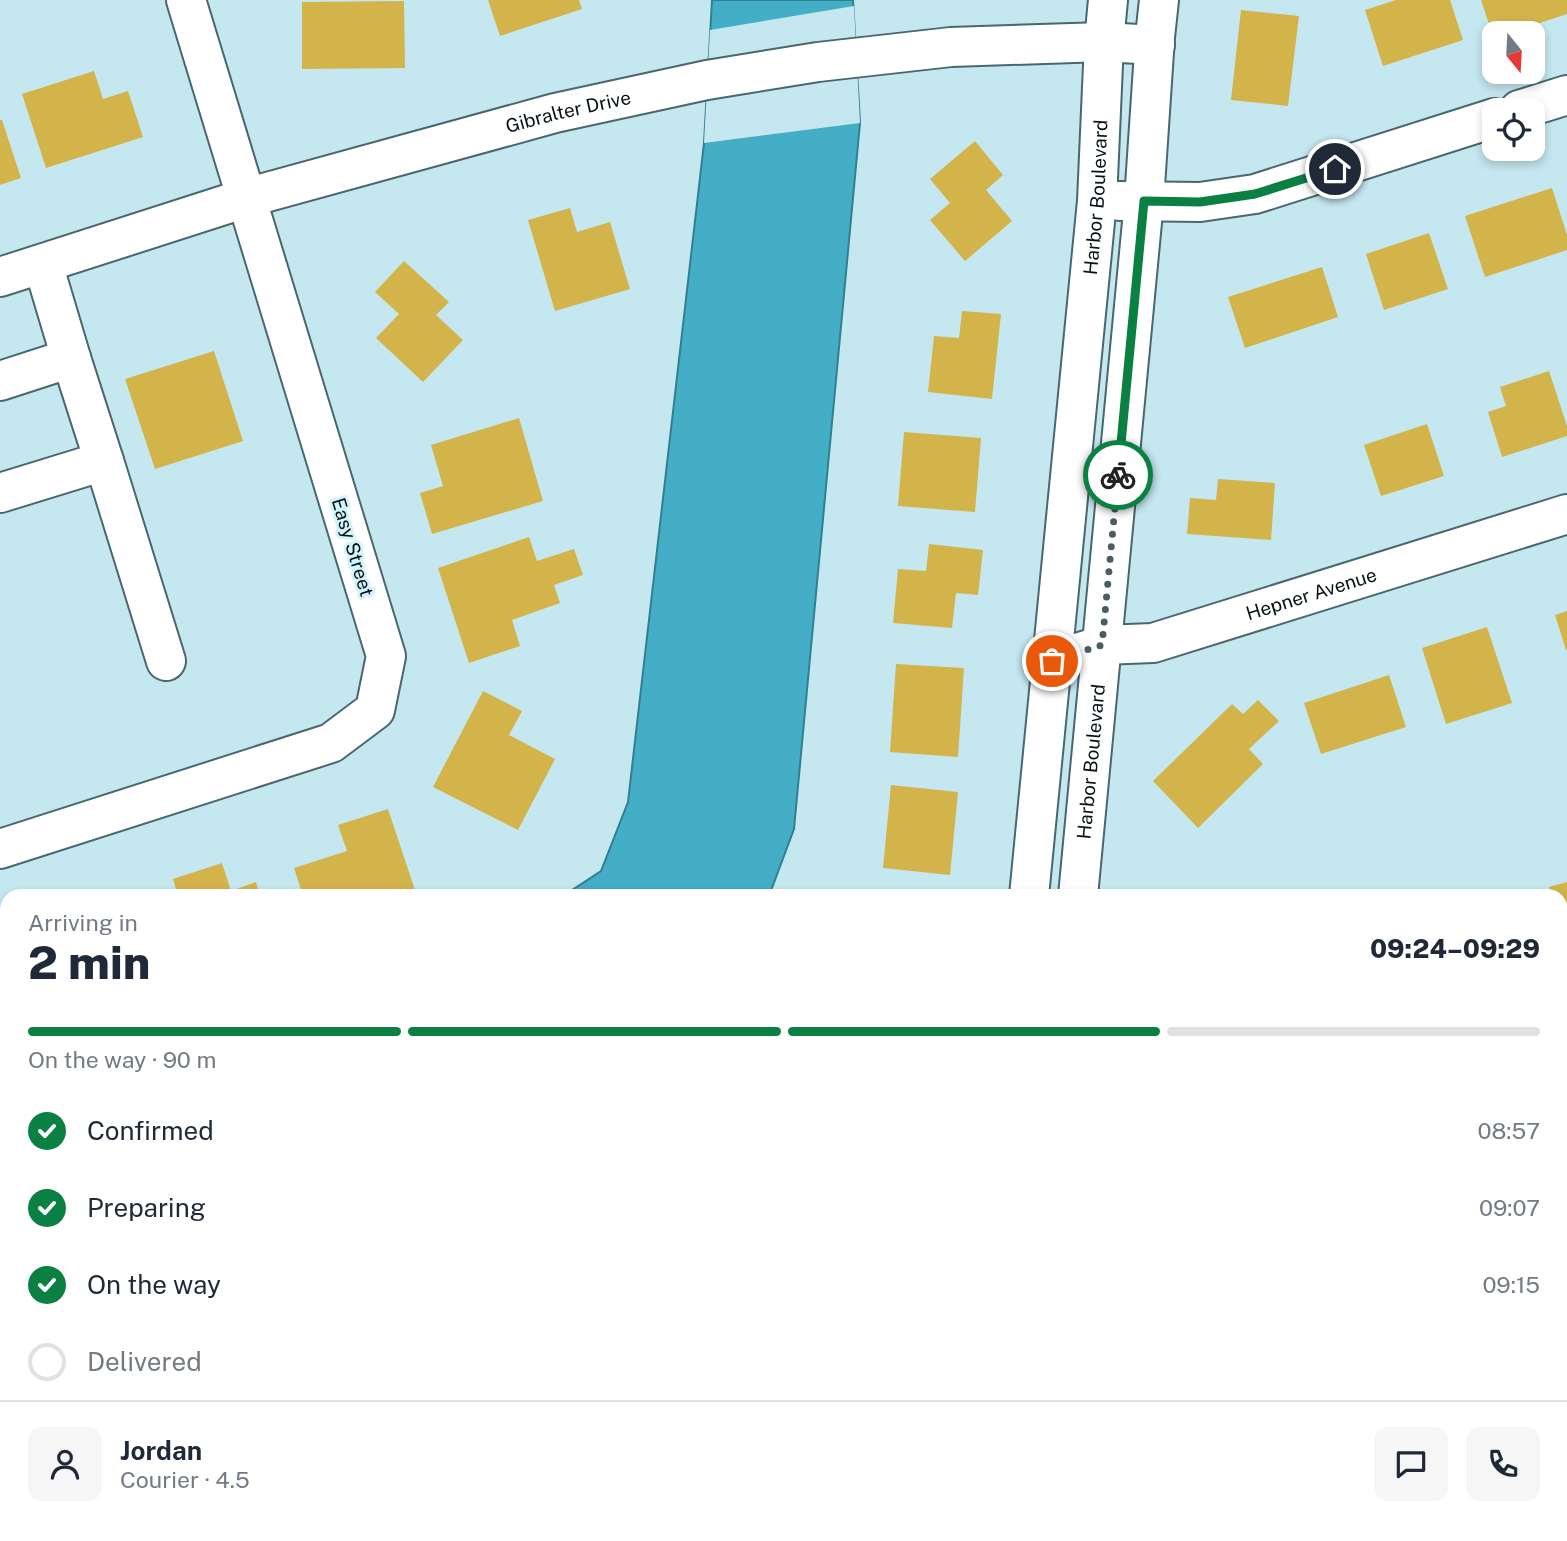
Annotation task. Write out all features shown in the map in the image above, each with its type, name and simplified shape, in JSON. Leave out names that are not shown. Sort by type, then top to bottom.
[{"type":"street","name":"Easy Street","points":[[0,849],[331,743],[375,710],[386,656],[186,0]]},
{"type":"street","name":"Harbor Boulevard","points":[[1030,889],[1097,201],[1108,0]]},
{"type":"street","name":"Harbor Boulevard","points":[[1079,889],[1144,201],[1160,0]]},
{"type":"street","name":"Gibralter Drive","points":[[0,277],[246,198],[555,113],[707,80],[951,47],[1104,42],[1155,45]]},
{"type":"street","points":[[1545,102],[1567,95]]},
{"type":"street","points":[[1097,201],[1200,202],[1255,194],[1482,122]]},
{"type":"street","points":[[43,264],[166,661]]},
{"type":"street","points":[[0,382],[71,358]]},
{"type":"street","points":[[0,493],[104,461]]},
{"type":"street","name":"Hepner Avenue","points":[[1052,661],[1102,645],[1153,643],[1567,514]]},
{"type":"water","points":[[712,0],[853,0],[860,123],[794,829],[772,889],[574,889],[601,871],[628,802],[704,143]]},
{"type":"pier","points":[[854,6],[860,123],[704,143],[710,30]]},
{"type":"building","points":[[488,0],[579,0],[582,9],[500,36]]},
{"type":"building","points":[[1396,0],[1450,0],[1463,40],[1383,66],[1365,10]]},
{"type":"building","points":[[1481,0],[1567,0],[1567,14],[1545,21],[1488,21]]},
{"type":"building","points":[[404,1],[405,68],[302,69],[302,2]]},
{"type":"building","points":[[1241,10],[1299,16],[1288,106],[1231,100]]},
{"type":"building","points":[[94,71],[103,99],[128,91],[143,137],[46,168],[22,94]]},
{"type":"building","points":[[0,120],[21,178],[0,185]]},
{"type":"building","points":[[975,141],[1003,175],[986,190],[1012,221],[965,261],[930,220],[950,203],[930,179]]},
{"type":"building","points":[[1552,188],[1567,235],[1567,250],[1485,277],[1465,216]]},
{"type":"building","points":[[570,208],[577,232],[610,222],[630,289],[555,311],[528,220]]},
{"type":"building","points":[[1429,233],[1448,289],[1384,310],[1366,254]]},
{"type":"building","points":[[404,261],[449,302],[436,315],[463,340],[423,382],[376,338],[399,314],[375,292]]},
{"type":"building","points":[[1322,267],[1338,317],[1245,348],[1228,297]]},
{"type":"building","points":[[962,311],[1001,314],[992,399],[928,392],[934,336],[959,338]]},
{"type":"building","points":[[214,351],[243,441],[155,469],[125,379]]},
{"type":"building","points":[[1549,371],[1567,426],[1567,436],[1502,457],[1488,412],[1506,406],[1500,387]]},
{"type":"building","points":[[519,418],[543,501],[432,534],[420,493],[443,486],[431,445]]},
{"type":"building","points":[[1427,424],[1444,476],[1381,496],[1364,445]]},
{"type":"building","points":[[904,432],[981,438],[975,512],[898,506]]},
{"type":"building","points":[[1218,479],[1275,483],[1271,540],[1187,534],[1190,498],[1216,500]]},
{"type":"building","points":[[529,537],[537,561],[574,549],[583,575],[554,585],[560,603],[512,620],[520,646],[469,663],[438,568]]},
{"type":"building","points":[[929,544],[983,550],[978,595],[956,593],[952,628],[893,623],[898,569],[926,571]]},
{"type":"building","points":[[1567,611],[1567,650],[1566,650],[1555,615]]},
{"type":"building","points":[[1487,627],[1512,703],[1446,724],[1422,648]]},
{"type":"building","points":[[896,664],[964,668],[958,757],[890,752]]},
{"type":"building","points":[[1389,675],[1406,727],[1321,754],[1304,703]]},
{"type":"building","points":[[483,691],[522,711],[509,735],[555,759],[518,830],[433,787]]},
{"type":"building","points":[[1258,700],[1279,721],[1249,749],[1263,764],[1198,828],[1153,781],[1232,704],[1243,714]]},
{"type":"building","points":[[891,785],[958,792],[950,875],[883,868]]},
{"type":"building","points":[[388,809],[415,889],[301,889],[294,868],[347,851],[338,825]]},
{"type":"building","points":[[222,863],[230,889],[176,889],[173,879]]},
{"type":"building","points":[[256,882],[258,889],[237,889]]},
{"type":"building","points":[[1567,882],[1567,889],[1549,887]]},
{"type":"way so far","points":[[1052,661],[1102,645],[1118,475]]},
{"type":"route","points":[[1118,475],[1144,201],[1200,202],[1255,194],[1335,169]]}]
